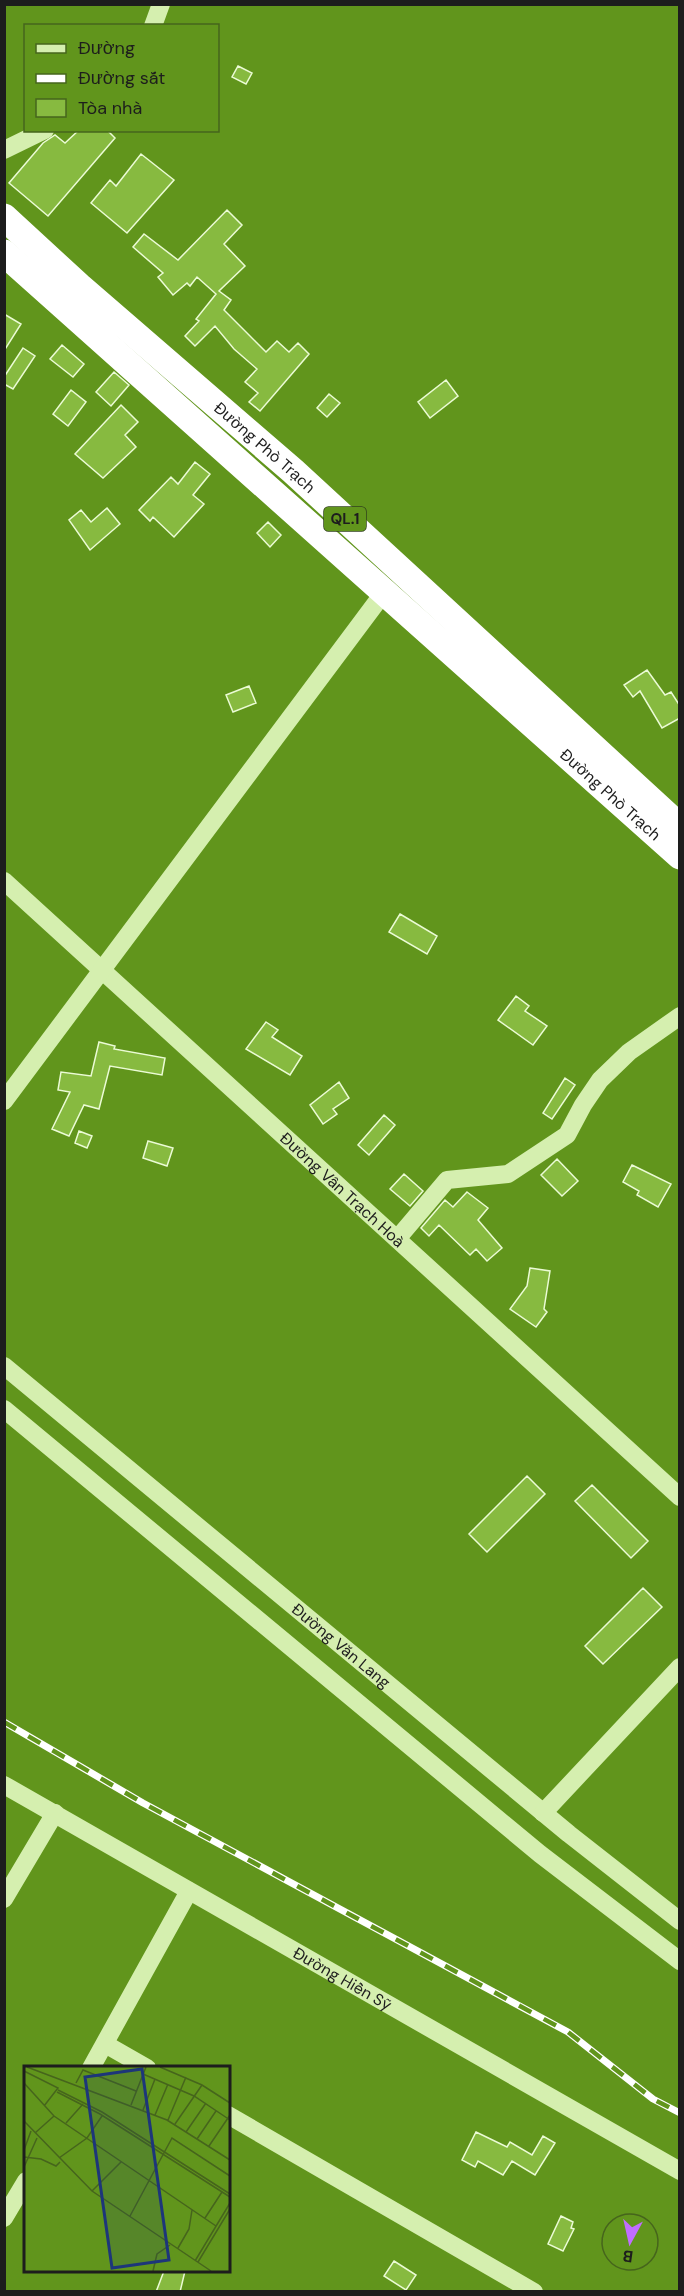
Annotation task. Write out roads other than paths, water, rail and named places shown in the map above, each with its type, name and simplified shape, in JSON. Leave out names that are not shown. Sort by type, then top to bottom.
[{"type":"highway","name":"Đường Phò Trạch","points":[[4,217],[71,295],[274,492],[385,591],[635,801],[680,827]]},
{"type":"highway","name":"Đường Phò Trạch","points":[[4,253],[71,295],[293,471],[635,801],[680,856]]},
{"type":"highway","points":[[274,492],[293,471]]},
{"type":"street","points":[[154,24],[161,4]]},
{"type":"street","points":[[4,150],[41,132]]},
{"type":"street","points":[[4,1101],[385,591]]},
{"type":"street","name":"Đường Vân Trạch Hoà","points":[[4,881],[680,1497]]},
{"type":"street","points":[[397,1239],[447,1180],[508,1174],[567,1135],[591,1091],[614,1066],[680,1016]]},
{"type":"street","name":"Đường Văn Lang","points":[[4,1366],[543,1813],[680,1921]]},
{"type":"street","name":"Đường Văn Lang","points":[[4,1409],[540,1854],[680,1961]]},
{"type":"street","points":[[543,1813],[680,1667]]},
{"type":"street","name":"Đường Hiền Sỹ","points":[[4,1785],[680,2171]]},
{"type":"street","points":[[4,1899],[55,1813]]},
{"type":"street","points":[[91,2066],[189,1891]]},
{"type":"street","points":[[105,2044],[144,2066]]},
{"type":"street","points":[[230,2116],[534,2292]]},
{"type":"street","points":[[4,2218],[24,2184]]},
{"type":"railway","points":[[4,1722],[143,1803],[568,2032],[653,2099],[680,2113]]}]
